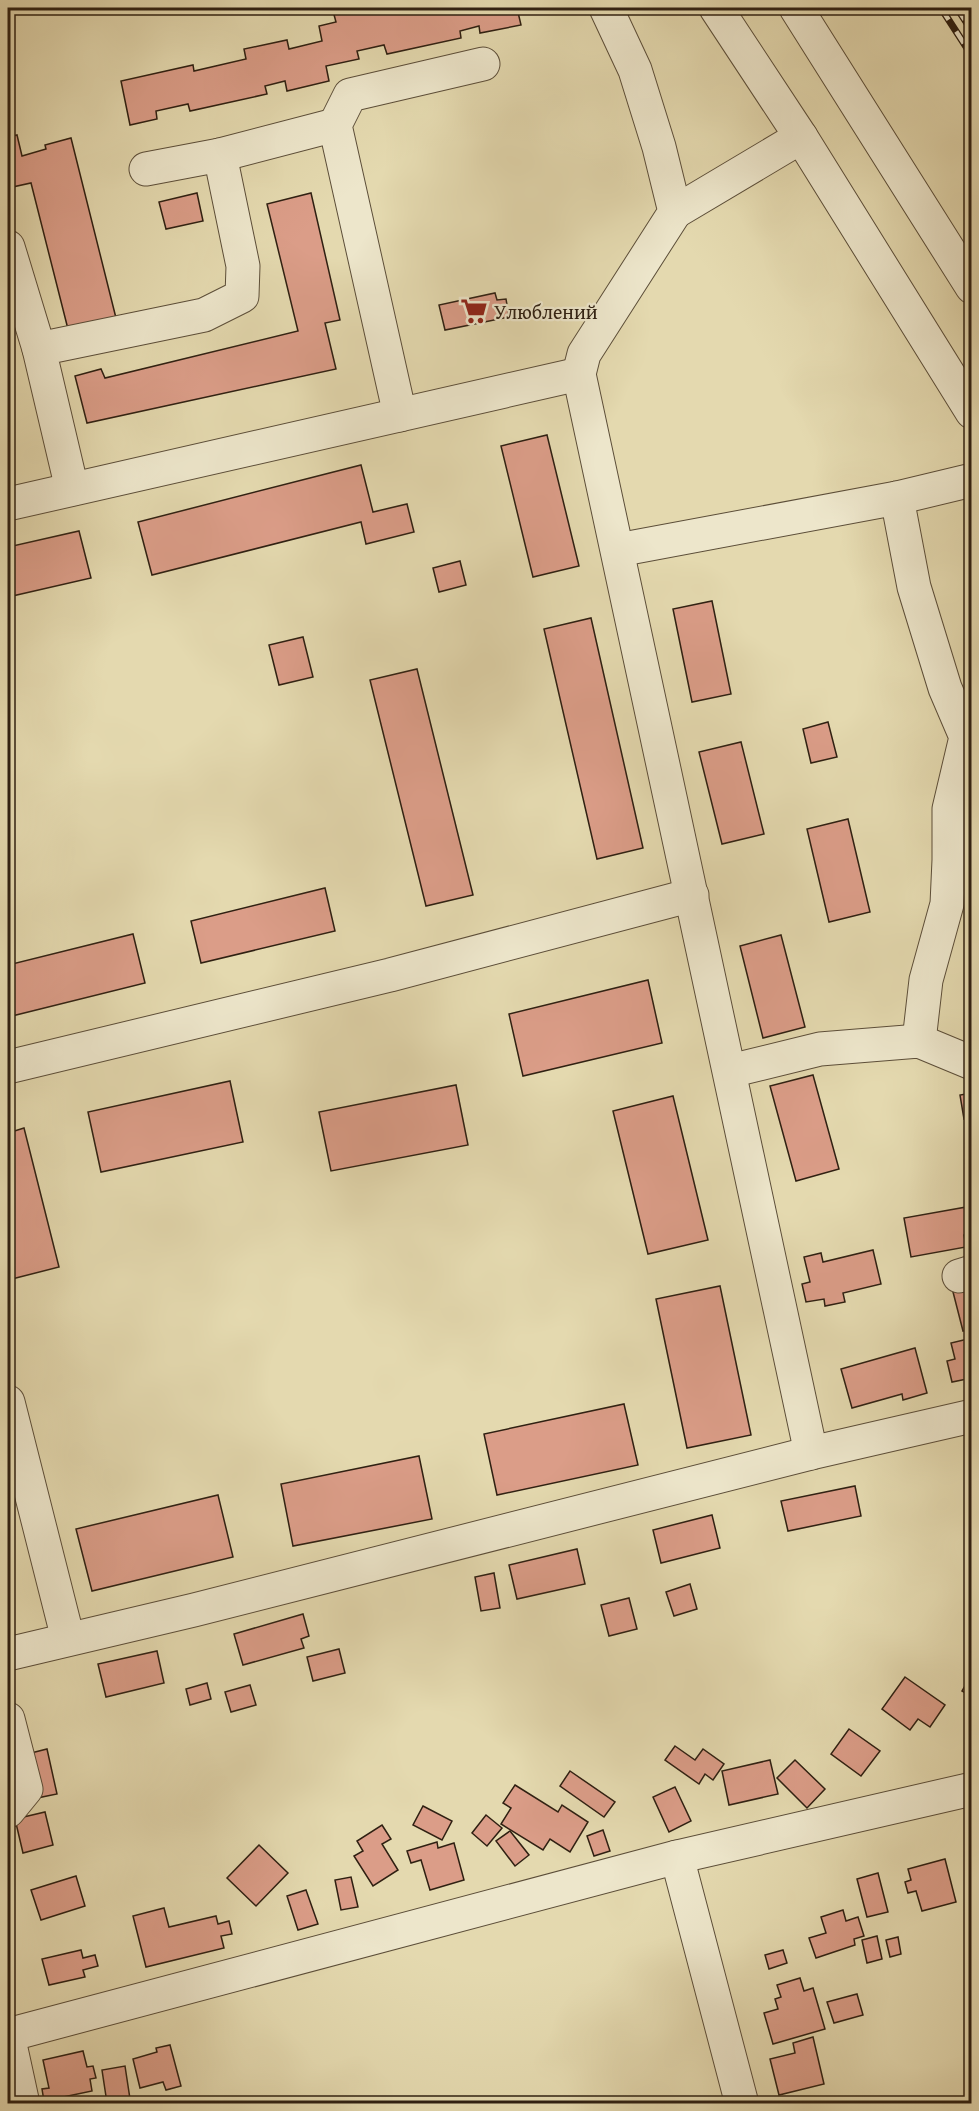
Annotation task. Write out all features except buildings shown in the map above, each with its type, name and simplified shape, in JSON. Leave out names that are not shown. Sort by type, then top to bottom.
[{"type":"street","points":[[606,8],[635,70],[659,147],[675,212]]},
{"type":"street","points":[[716,8],[801,137],[972,412]]},
{"type":"street","points":[[796,8],[972,287]]},
{"type":"street","points":[[400,414],[335,125],[350,95],[483,64]]},
{"type":"street","points":[[147,169],[220,155],[335,125]]},
{"type":"street","points":[[801,137],[675,212],[584,354],[579,374],[811,1452]]},
{"type":"street","points":[[39,350],[204,315],[242,296],[243,266],[220,155]]},
{"type":"street","points":[[8,247],[39,350],[72,489]]},
{"type":"street","points":[[8,504],[579,374]]},
{"type":"street","points":[[618,550],[897,498],[972,480]]},
{"type":"street","points":[[897,498],[914,587],[945,688],[966,738],[949,808],[946,904],[926,980],[919,1041]]},
{"type":"street","points":[[8,1067],[390,975],[692,895]]},
{"type":"street","points":[[730,1071],[820,1049],[919,1041],[972,1063]]},
{"type":"street","points":[[8,1402],[68,1639]]},
{"type":"street","points":[[8,1654],[206,1607],[811,1452],[972,1416]]},
{"type":"street","points":[[8,1719],[26,1789],[8,1811]]},
{"type":"street","points":[[23,2103],[8,2035],[677,1857],[972,1790]]},
{"type":"street","points":[[677,1857],[742,2103]]},
{"type":"railway","points":[[941,8],[972,56]]},
{"type":"railway","points":[[957,8],[972,31]]},
{"type":"place","name":"Улюблений","points":[[474,311]]}]
